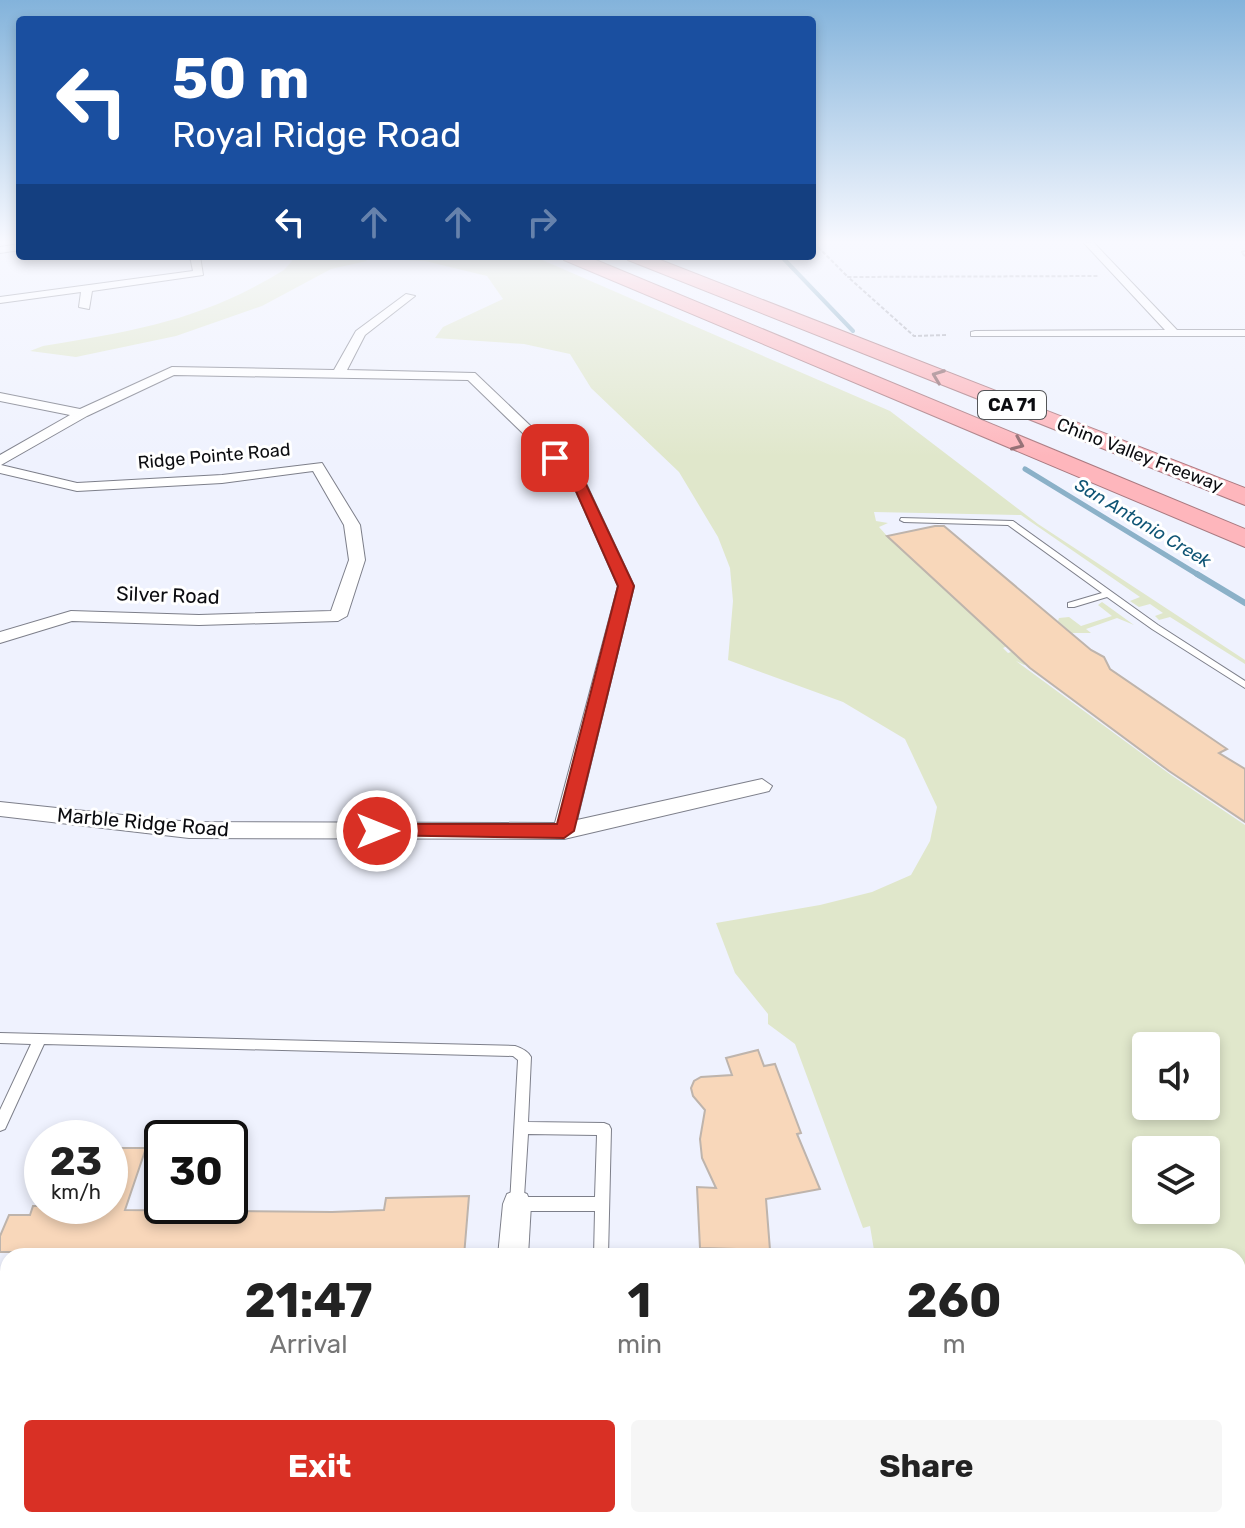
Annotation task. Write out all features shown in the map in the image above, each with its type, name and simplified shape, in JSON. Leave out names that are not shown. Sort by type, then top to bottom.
[{"type":"highway","name":"Chino Valley Freeway","points":[[710,314],[1245,539]]},
{"type":"highway","name":"Chino Valley Freeway","points":[[780,314],[1245,497]]},
{"type":"street","points":[[340,371],[360,333],[385,314]]},
{"type":"street","points":[[1156,314],[1174,333]]},
{"type":"street","points":[[975,334],[1245,333]]},
{"type":"street","points":[[0,461],[82,413],[172,371],[340,371],[471,376],[577,478],[626,586],[564,831]]},
{"type":"street","points":[[0,397],[82,413]]},
{"type":"street","name":"Ridge Pointe Road","points":[[0,469],[77,487],[222,479],[317,466],[352,525],[357,560],[338,616]]},
{"type":"street","name":"Silver Road","points":[[0,638],[71,616],[199,620],[338,616]]},
{"type":"street","name":"Marble Ridge Road","points":[[0,809],[189,830],[564,831],[762,786]]},
{"type":"street","points":[[514,1248],[517,1204]]},
{"type":"lane","points":[[904,520],[1010,523],[1108,594],[1245,685]]},
{"type":"lane","points":[[1071,605],[1108,594]]},
{"type":"lane","points":[[0,1038],[515,1051],[525,1057],[517,1204],[602,1204]]},
{"type":"lane","points":[[0,1125],[40,1039]]},
{"type":"lane","points":[[521,1128],[604,1129],[601,1248]]},
{"type":"path","points":[[890,314],[914,336],[946,335]]},
{"type":"green space","points":[[189,314],[238,314],[176,336],[76,357],[30,351],[43,346],[138,328]]},
{"type":"green space","points":[[470,314],[667,314],[890,411],[1038,524],[1245,660],[1245,664],[1170,617],[1159,620],[1155,616],[1163,613],[1150,604],[1139,607],[1130,601],[1140,597],[1021,515],[874,512],[876,521],[888,523],[879,527],[888,537],[1007,646],[1003,648],[1008,653],[1011,652],[1009,650],[1043,641],[1045,657],[1024,665],[1016,661],[1171,775],[1245,825],[1245,1248],[874,1248],[870,1226],[863,1228],[795,1044],[768,1024],[768,1014],[735,973],[716,923],[820,905],[872,892],[911,875],[930,841],[937,807],[905,739],[843,702],[728,660],[733,601],[730,568],[718,537],[679,472],[591,388],[570,354],[524,344],[435,338],[443,327]]},
{"type":"green space","points":[[1102,602],[1134,625],[1117,618],[1086,629],[1091,633],[1072,633],[1058,621],[1059,618],[1069,617],[1081,626],[1112,616],[1098,605]]},
{"type":"building","points":[[944,526],[1091,650],[1104,657],[1110,669],[1227,749],[1219,753],[1245,769],[1245,822],[1169,771],[1030,668],[887,536]]},
{"type":"building","points":[[758,1050],[764,1066],[775,1064],[801,1133],[797,1134],[820,1189],[766,1199],[770,1248],[700,1248],[697,1187],[716,1188],[702,1158],[700,1139],[705,1110],[693,1096],[691,1088],[694,1081],[701,1077],[732,1075],[726,1058]]},
{"type":"building","points":[[128,1148],[144,1148],[144,1154],[128,1201]]},
{"type":"building","points":[[469,1196],[465,1248],[0,1248],[0,1236],[9,1215],[24,1215],[24,1224],[128,1224],[128,1210],[144,1210],[144,1224],[248,1224],[248,1211],[384,1210],[386,1198]]},
{"type":"waterway","name":"San Antonio Creek","points":[[837,314],[853,331]]},
{"type":"waterway","name":"San Antonio Creek","points":[[1025,469],[1200,576]]},
{"type":"waterway","name":"San Antonio Creek","points":[[1197,574],[1245,603]]},
{"type":"route","points":[[377,831],[564,831],[626,586],[577,478],[555,458]]}]
